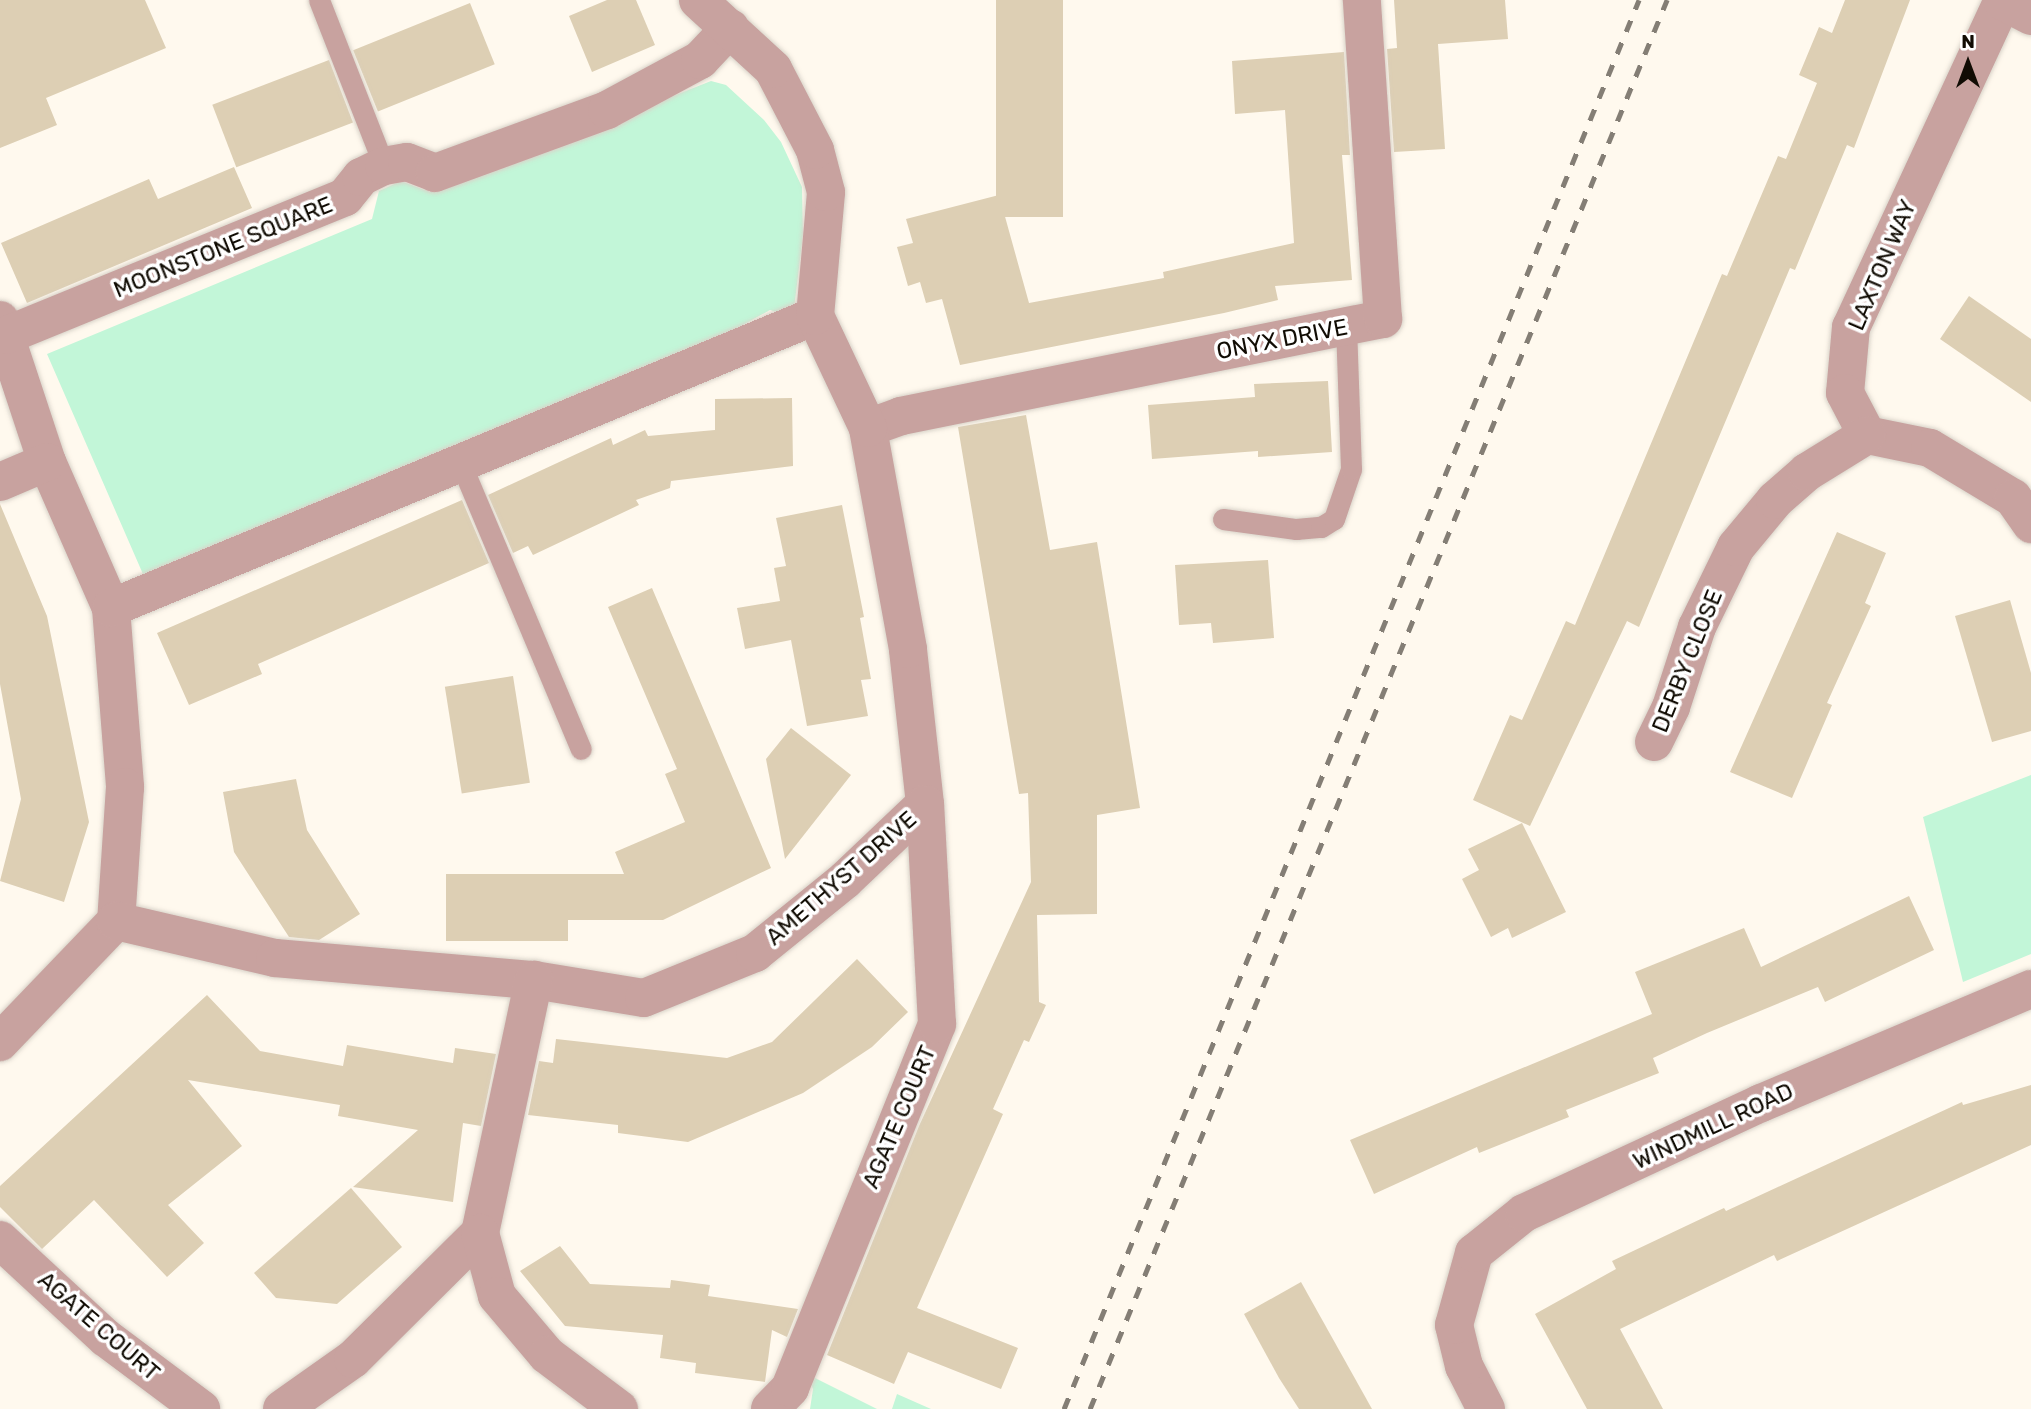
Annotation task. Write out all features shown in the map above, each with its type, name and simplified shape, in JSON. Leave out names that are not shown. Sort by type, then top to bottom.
[{"type":"street","name":"AMETHYST DRIVE","points":[[116,921],[275,958],[534,979],[644,998],[755,953],[845,880],[925,804],[908,649],[868,428],[816,316],[826,192],[815,150],[774,69],[698,0]]},
{"type":"street","name":"ONYX DRIVE","points":[[868,428],[901,416],[1383,319],[1362,0]]},
{"type":"street","name":"LAXTON WAY","points":[[1867,435],[1845,393],[1851,327],[2012,6]]},
{"type":"street","points":[[383,166],[407,162],[435,173],[607,110],[700,60],[730,28]]},
{"type":"street","name":"MOONSTONE SQUARE","points":[[4,327],[345,197],[361,177],[383,166]]},
{"type":"street","points":[[111,608],[816,316]]},
{"type":"street","points":[[0,1042],[116,921],[125,787],[111,608],[47,461],[4,327]]},
{"type":"street","points":[[1867,435],[1930,448],[2013,498],[2031,524]]},
{"type":"street","name":"DERBY CLOSE","points":[[1654,742],[1671,707],[1697,628],[1736,547],[1775,500],[1807,472],[1867,435]]},
{"type":"street","points":[[0,482],[47,461]]},
{"type":"street","name":"AGATE COURT","points":[[770,1409],[790,1388],[937,1024],[925,804]]},
{"type":"street","points":[[534,979],[480,1233],[497,1296],[547,1355],[619,1409]]},
{"type":"street","name":"WINDMILL ROAD","points":[[1486,1409],[1464,1366],[1454,1325],[1474,1253],[1524,1213],[1761,1103],[2031,989]]},
{"type":"street","points":[[282,1409],[352,1359],[480,1233]]},
{"type":"street","name":"AGATE COURT","points":[[0,1240],[106,1338],[201,1409]]},
{"type":"lane","points":[[319,0],[383,166]]},
{"type":"lane","points":[[1223,519],[1296,529],[1321,527],[1334,519],[1351,469],[1346,327]]},
{"type":"lane","points":[[461,464],[581,749]]},
{"type":"green space","points":[[711,81],[726,85],[764,120],[781,142],[802,187],[803,235],[794,309],[784,314],[770,310],[703,347],[146,581],[47,354],[372,219],[379,191],[401,181],[430,192]]},
{"type":"green space","points":[[2031,775],[2031,954],[1963,982],[1923,817]]},
{"type":"green space","points":[[807,1374],[877,1409],[810,1409],[813,1389]]},
{"type":"green space","points":[[897,1394],[931,1409],[892,1409]]},
{"type":"building","points":[[0,0],[145,0],[166,48],[46,98],[57,125],[0,148]]},
{"type":"building","points":[[607,0],[636,0],[655,45],[592,72],[569,16]]},
{"type":"building","points":[[996,0],[1063,0],[1063,217],[996,217]]},
{"type":"building","points":[[1394,0],[1505,0],[1508,39],[1438,44],[1445,149],[1394,152],[1387,49],[1397,48]]},
{"type":"building","points":[[1845,0],[1910,0],[1854,148],[1847,145],[1795,270],[1790,268],[1639,627],[1627,621],[1530,826],[1473,800],[1510,715],[1522,720],[1566,621],[1575,625],[1722,274],[1727,276],[1778,156],[1786,159],[1817,83],[1799,75],[1819,27],[1832,33]]},
{"type":"building","points":[[470,3],[495,64],[378,111],[353,50]]},
{"type":"building","points":[[1344,52],[1350,155],[1342,155],[1352,280],[1275,286],[1278,300],[960,365],[942,299],[926,303],[920,282],[908,286],[897,247],[913,243],[906,219],[999,195],[1029,303],[1164,278],[1163,272],[1294,243],[1285,110],[1235,114],[1232,61]]},
{"type":"building","points":[[329,60],[353,123],[236,167],[212,105]]},
{"type":"building","points":[[234,167],[252,208],[27,303],[1,243],[149,179],[158,199]]},
{"type":"building","points":[[1969,296],[2031,339],[2031,402],[1940,339]]},
{"type":"building","points":[[1328,381],[1332,452],[1258,457],[1258,451],[1152,459],[1148,405],[1255,397],[1254,384]]},
{"type":"building","points":[[792,398],[793,466],[671,481],[670,488],[636,500],[639,505],[533,555],[528,546],[513,553],[488,495],[611,438],[613,445],[645,430],[648,436],[715,430],[715,399]]},
{"type":"building","points":[[1026,415],[1050,550],[1097,542],[1140,808],[1097,815],[1097,914],[1037,915],[1039,1002],[1046,1005],[1029,1042],[1024,1040],[993,1109],[1003,1114],[917,1308],[1018,1348],[1001,1389],[908,1352],[894,1384],[827,1355],[919,1126],[1031,882],[1028,793],[1019,794],[958,427]]},
{"type":"building","points":[[462,500],[489,563],[258,664],[262,674],[189,705],[157,633]]},
{"type":"building","points":[[0,504],[47,616],[89,822],[64,902],[0,881],[21,799],[0,684]]},
{"type":"building","points":[[842,505],[864,617],[860,618],[871,679],[861,680],[868,716],[807,726],[791,640],[745,649],[737,608],[780,601],[774,568],[786,566],[776,518]]},
{"type":"building","points":[[1837,532],[1886,553],[1865,603],[1871,606],[1827,703],[1832,705],[1792,798],[1730,772]]},
{"type":"building","points":[[1268,560],[1274,638],[1213,643],[1211,623],[1179,625],[1175,565]]},
{"type":"building","points":[[652,588],[771,868],[663,920],[568,920],[568,941],[446,941],[446,874],[624,874],[615,852],[685,822],[665,774],[677,769],[608,607]]},
{"type":"building","points":[[2010,600],[2031,673],[2031,731],[1992,742],[1955,616]]},
{"type":"building","points":[[513,676],[530,783],[462,793],[445,687]]},
{"type":"building","points":[[791,728],[851,775],[785,859],[766,759]]},
{"type":"building","points":[[296,779],[307,830],[360,914],[319,940],[289,937],[234,852],[223,792]]},
{"type":"building","points":[[1522,823],[1566,912],[1512,938],[1508,928],[1491,937],[1462,879],[1479,870],[1468,849]]},
{"type":"building","points":[[1909,896],[1934,950],[1825,1002],[1818,987],[1707,1033],[1653,1058],[1659,1073],[1566,1110],[1569,1117],[1479,1153],[1477,1147],[1374,1194],[1350,1140],[1652,1014],[1635,972],[1744,928],[1761,967]]},
{"type":"building","points":[[857,959],[908,1012],[872,1047],[803,1093],[688,1142],[618,1133],[618,1125],[528,1115],[539,1061],[553,1063],[556,1039],[727,1058],[772,1042]]},
{"type":"building","points":[[207,995],[260,1051],[343,1066],[347,1045],[453,1063],[455,1048],[496,1054],[481,1126],[463,1123],[453,1202],[353,1187],[418,1130],[338,1116],[340,1105],[188,1080],[242,1146],[168,1205],[204,1243],[167,1277],[94,1200],[42,1249],[0,1207],[0,1186]]},
{"type":"building","points":[[2031,1085],[2031,1145],[1777,1261],[1774,1255],[1620,1329],[1663,1409],[1587,1409],[1535,1314],[1616,1269],[1612,1261],[1724,1208],[1726,1211],[1962,1102],[1963,1105]]},
{"type":"building","points":[[351,1188],[402,1247],[337,1304],[276,1298],[254,1273]]},
{"type":"building","points":[[560,1246],[590,1284],[670,1288],[671,1280],[710,1285],[708,1296],[798,1309],[787,1337],[772,1330],[765,1382],[695,1373],[696,1363],[660,1358],[663,1335],[565,1326],[520,1271]]},
{"type":"building","points":[[1301,1282],[1372,1409],[1299,1409],[1279,1378],[1244,1314]]},
{"type":"railway","points":[[1064,1409],[1639,0]]},
{"type":"railway","points":[[1090,1409],[1667,0]]}]
